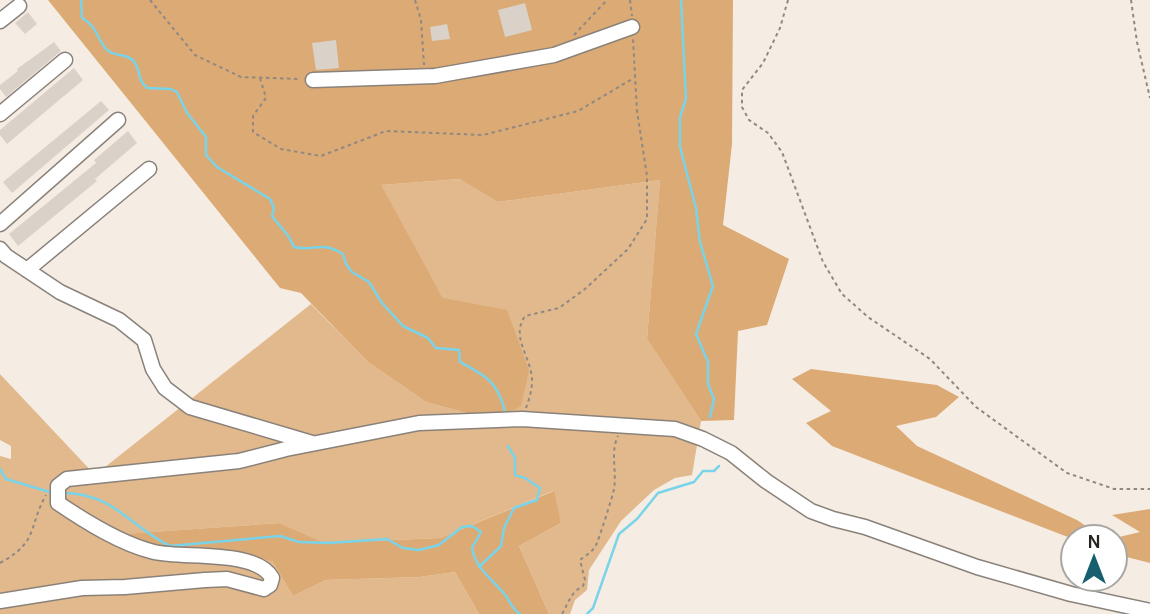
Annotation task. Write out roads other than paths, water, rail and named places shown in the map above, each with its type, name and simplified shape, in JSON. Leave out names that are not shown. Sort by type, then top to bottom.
[{"type":"street","points":[[0,21],[19,6]]},
{"type":"street","points":[[313,80],[425,76],[554,55],[632,27]]},
{"type":"street","points":[[0,114],[65,60]]},
{"type":"street","points":[[0,223],[118,120]]},
{"type":"street","points":[[27,270],[149,169]]},
{"type":"street","points":[[0,249],[60,292],[119,320],[144,340],[153,369],[165,388],[190,407],[317,444]]},
{"type":"street","points":[[0,601],[82,588],[205,580],[227,579],[264,589],[270,585],[272,578],[268,570],[252,562],[151,551],[89,525],[58,503],[58,486],[67,479],[239,461],[286,449],[419,424],[522,419],[675,429],[704,439],[731,453],[766,481],[811,510],[833,519],[866,527],[977,567],[1071,594],[1150,611]]},
{"type":"waterway","points":[[81,0],[82,18],[93,28],[109,52],[132,60],[147,88],[171,89],[177,92],[187,113],[206,137],[206,155],[217,167],[270,199],[274,208],[272,216],[294,247],[323,247],[343,254],[352,272],[369,282],[382,303],[403,326],[428,338],[436,348],[459,350],[460,362],[489,380],[505,411]]},
{"type":"waterway","points":[[681,0],[686,99],[680,117],[680,147],[696,208],[700,242],[713,286],[696,334],[708,362],[708,384],[714,399],[710,417]]},
{"type":"waterway","points":[[479,567],[501,546],[504,528],[514,508],[537,500],[540,488],[515,475],[515,458],[508,446]]},
{"type":"waterway","points":[[587,614],[593,608],[619,534],[637,519],[658,493],[694,482],[703,471],[714,471],[719,466]]},
{"type":"waterway","points":[[0,469],[6,479],[53,493]]},
{"type":"waterway","points":[[63,493],[81,494],[109,505],[170,546],[280,536],[299,542],[328,543],[387,539],[403,548],[419,550],[439,545],[462,527],[472,526],[481,532],[472,548],[477,562],[520,614]]}]
